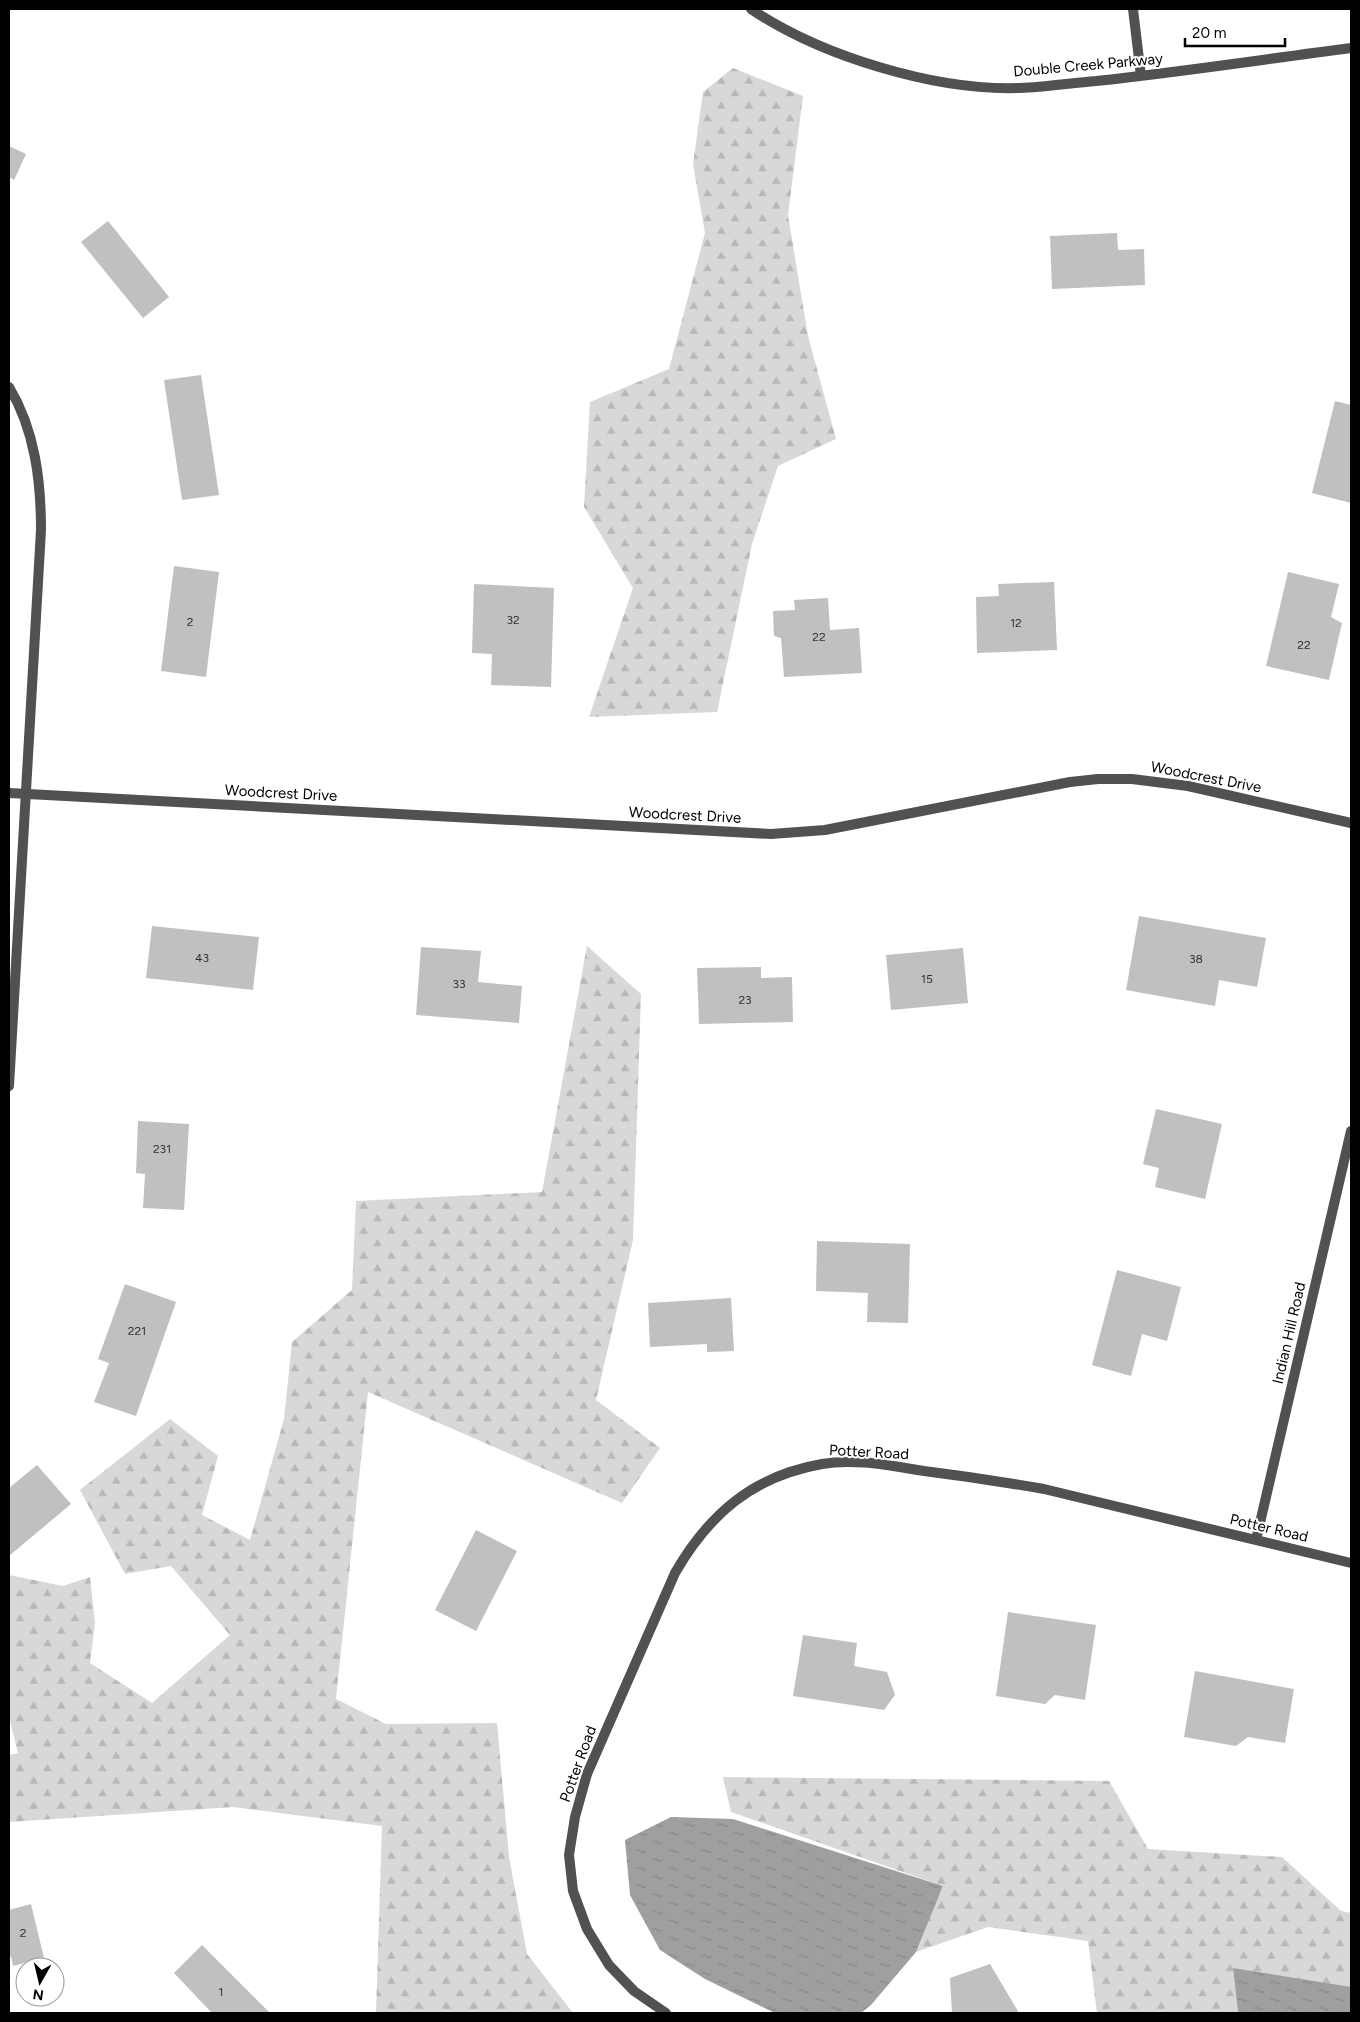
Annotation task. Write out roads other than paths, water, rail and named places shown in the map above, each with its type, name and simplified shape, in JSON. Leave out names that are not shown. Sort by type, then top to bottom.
[{"type":"street","name":"Double Creek Parkway","points":[[751,9],[777,25],[808,40],[880,67],[931,80],[972,86],[1019,88],[1141,76],[1351,48]]},
{"type":"street","points":[[1133,9],[1141,76]]},
{"type":"street","points":[[9,387],[29,433],[41,495],[41,530],[9,1086]]},
{"type":"street","name":"Woodcrest Drive","points":[[9,793],[771,834],[825,830],[1070,782],[1098,779],[1132,779],[1188,786],[1351,823]]},
{"type":"street","name":"Indian Hill Road","points":[[1256,1540],[1351,1132]]},
{"type":"street","name":"Potter Road","points":[[666,2013],[634,1991],[609,1965],[587,1929],[573,1891],[568,1855],[575,1817],[587,1774],[675,1572],[690,1547],[712,1520],[748,1491],[778,1476],[823,1464],[881,1465],[995,1480],[1044,1490],[1351,1563]]},
{"type":"water","points":[[671,1817],[733,1819],[943,1886],[916,1952],[871,2005],[861,2013],[775,2013],[705,1979],[660,1950],[630,1895],[625,1840]]},
{"type":"water","points":[[1233,1968],[1351,1987],[1351,2013],[1238,2013]]}]
